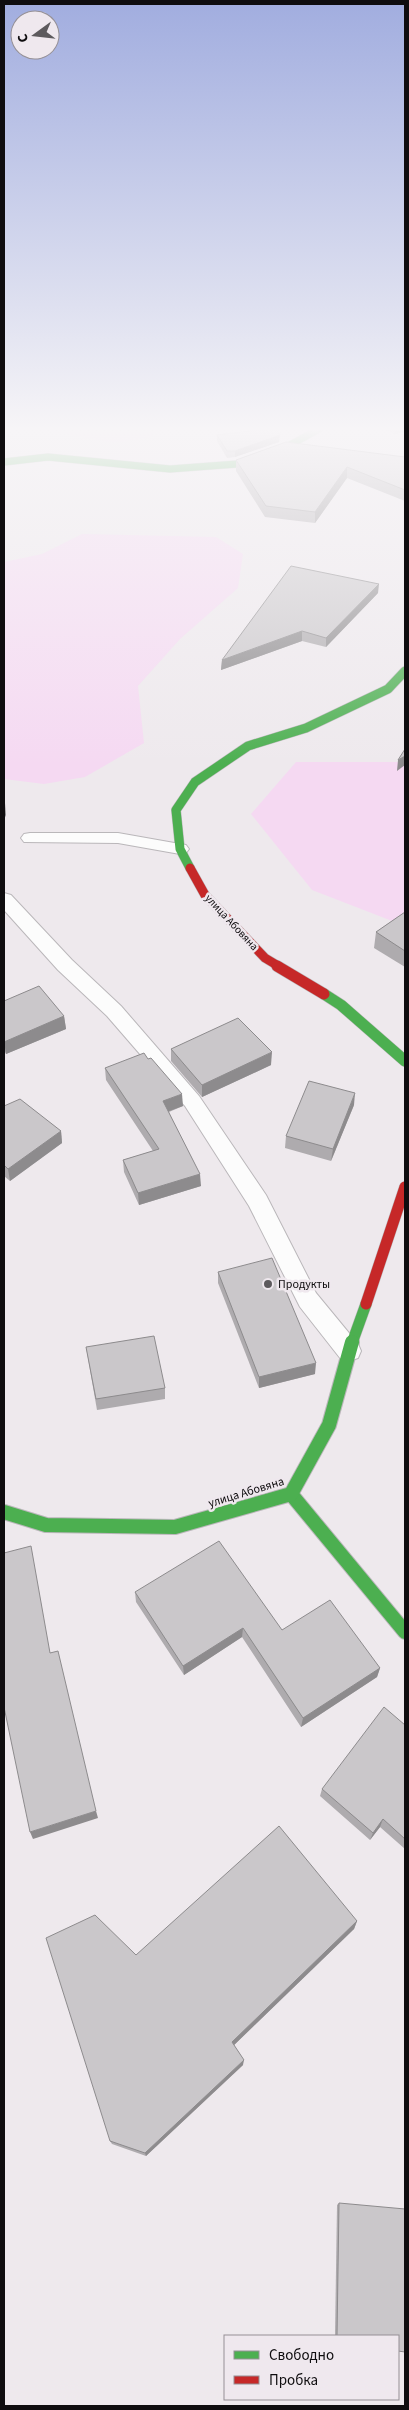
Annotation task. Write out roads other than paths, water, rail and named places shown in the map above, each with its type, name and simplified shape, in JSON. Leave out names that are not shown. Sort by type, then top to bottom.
[{"type":"street","name":"улица Абовяна","points":[[405,671],[388,689],[306,728],[248,746],[195,782],[176,810],[180,849],[206,895],[265,958],[341,1005],[405,1061]]},
{"type":"street","name":"улица Абовяна","points":[[4,1512],[46,1525],[175,1527],[291,1494],[329,1425],[349,1351],[379,1269],[405,1187]]},
{"type":"street","points":[[291,1494],[405,1632]]},
{"type":"lane","points":[[30,838],[118,838],[180,849]]},
{"type":"lane","points":[[4,899],[65,965],[114,1011],[192,1101],[258,1201],[308,1300],[349,1351]]},
{"type":"place","name":"Продукты","points":[[268,1284]]}]
